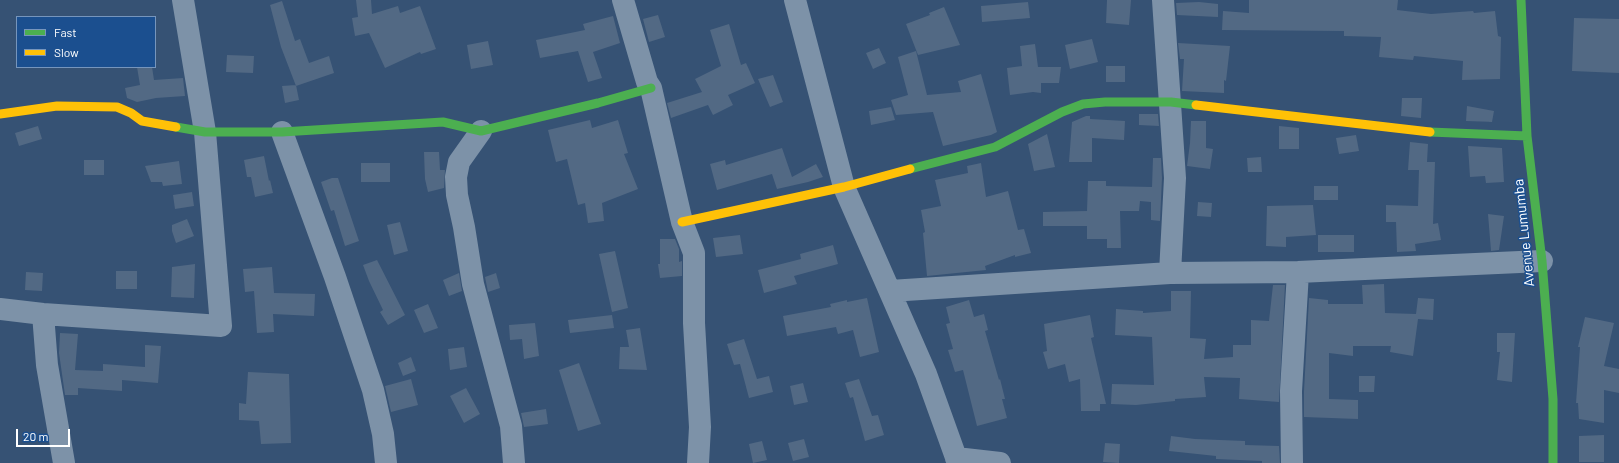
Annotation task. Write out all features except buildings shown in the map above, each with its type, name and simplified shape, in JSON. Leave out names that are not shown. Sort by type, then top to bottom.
[{"type":"street","points":[[0,309],[43,314],[221,326],[205,132],[183,0]]},
{"type":"street","points":[[623,0],[646,82],[651,88],[682,222],[694,253],[694,323],[700,427],[698,463]]},
{"type":"street","points":[[795,0],[844,187],[926,374],[957,460],[1000,463]]},
{"type":"street","points":[[1163,0],[1175,178],[1170,273]]},
{"type":"street","name":"Avenue Lumumba","points":[[1521,0],[1527,136],[1542,261],[1553,400],[1553,463]]},
{"type":"street","points":[[0,114],[57,106],[117,107],[131,113],[142,121],[205,132],[282,132],[443,122],[481,131],[598,103],[651,88]]},
{"type":"street","points":[[682,222],[844,187],[963,154],[995,147],[1062,112],[1083,104],[1105,102],[1171,102],[1441,133],[1527,136]]},
{"type":"street","points":[[481,131],[459,162],[456,177],[473,284],[511,426],[514,463]]},
{"type":"street","points":[[282,132],[335,277],[373,390],[383,434],[386,463]]},
{"type":"street","points":[[890,291],[1170,273],[1298,272],[1542,261]]},
{"type":"street","points":[[1292,463],[1291,391],[1298,272]]},
{"type":"street","points":[[43,314],[47,366],[64,463]]},
{"type":"traffic: fast","points":[[1521,0],[1527,136],[1542,261],[1553,399],[1553,463]]},
{"type":"traffic: fast","points":[[176,127],[205,132],[282,132],[443,122],[481,131],[598,103],[651,88]]},
{"type":"traffic: fast","points":[[910,169],[995,147],[1062,112],[1083,104],[1105,102],[1171,102],[1196,105]]},
{"type":"traffic: fast","points":[[1430,132],[1527,136]]},
{"type":"traffic: slow","points":[[1196,105],[1430,132]]},
{"type":"traffic: slow","points":[[0,114],[57,106],[117,107],[131,113],[142,121],[176,127]]},
{"type":"traffic: slow","points":[[682,222],[844,187],[910,169]]}]
